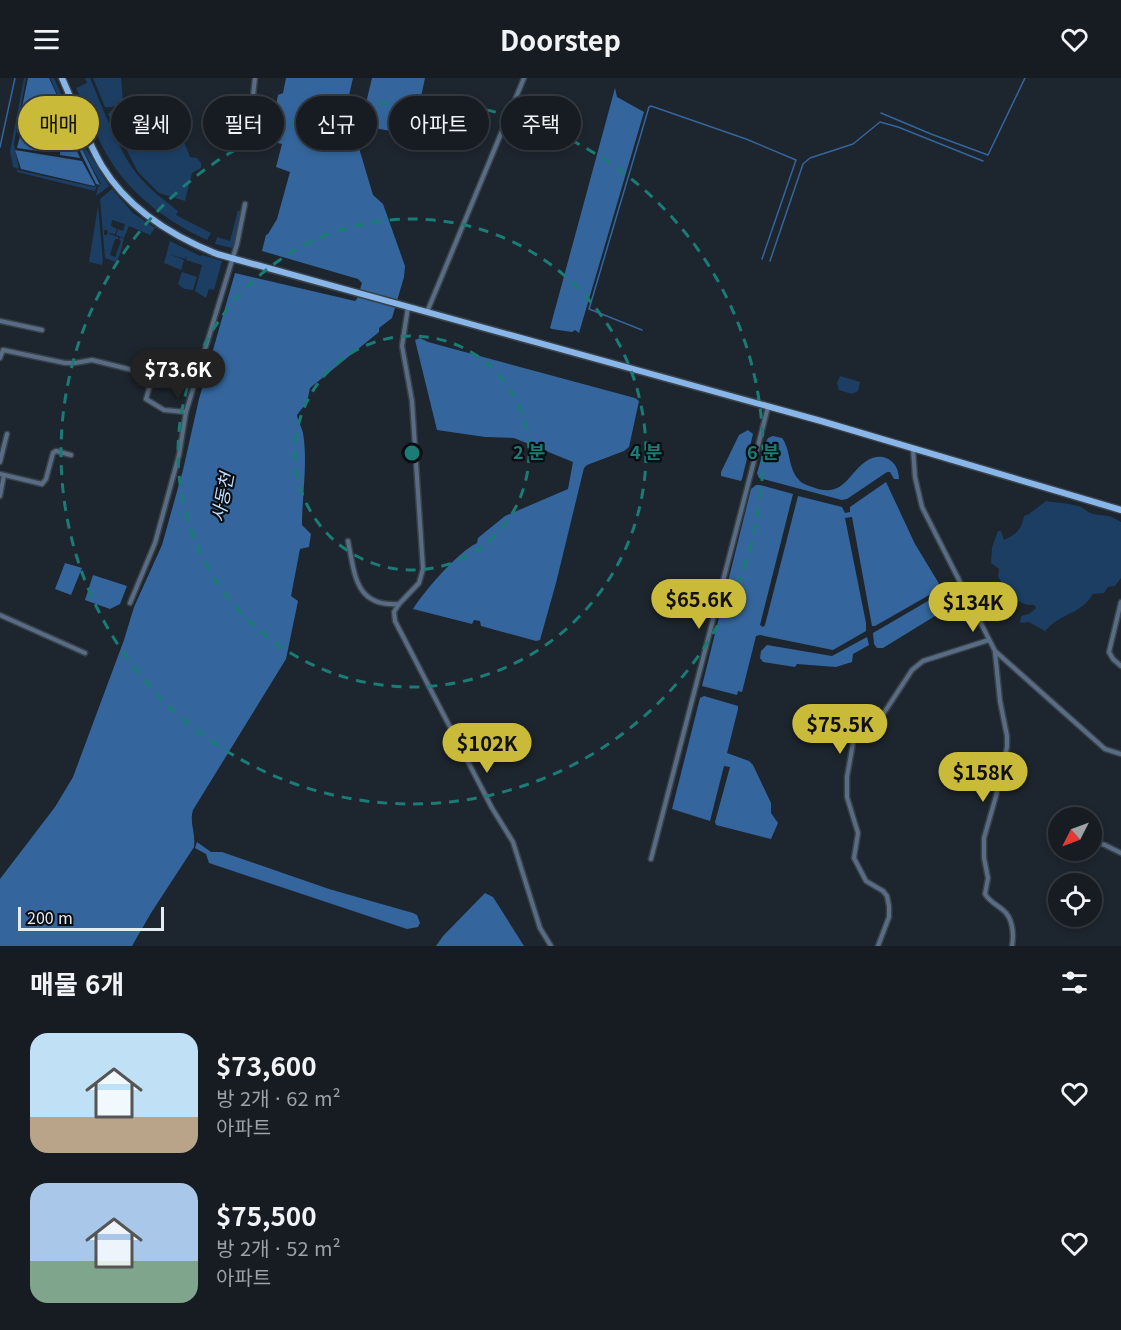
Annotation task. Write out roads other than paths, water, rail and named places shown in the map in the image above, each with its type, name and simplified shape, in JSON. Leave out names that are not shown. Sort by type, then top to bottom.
[{"type":"main road","points":[[62,78],[101,165],[120,189],[150,218],[180,238],[217,254],[913,448],[1121,510]]},
{"type":"street","points":[[253,96],[255,78]]},
{"type":"street","points":[[427,313],[525,78]]},
{"type":"street","points":[[130,603],[155,543],[179,454],[186,412],[237,243],[244,204]]},
{"type":"street","points":[[408,307],[402,346],[412,401],[423,569],[419,583],[394,612],[395,621],[492,808],[513,842],[540,928],[551,946]]},
{"type":"street","points":[[0,321],[42,330]]},
{"type":"street","points":[[0,358],[3,350],[64,363],[92,360],[153,375],[146,399],[164,410],[186,412]]},
{"type":"street","points":[[651,859],[768,407]]},
{"type":"street","points":[[0,462],[7,434]]},
{"type":"street","points":[[913,448],[915,477],[922,507],[995,651],[1105,749],[1121,753]]},
{"type":"street","points":[[0,496],[2,475],[44,483],[53,453],[56,451],[71,455]]},
{"type":"street","points":[[348,542],[355,580],[360,589],[376,602],[399,604]]},
{"type":"street","points":[[1121,602],[1109,652],[1121,666]]},
{"type":"street","points":[[0,615],[85,653]]},
{"type":"street","points":[[878,946],[889,917],[889,906],[887,896],[866,881],[854,858],[858,833],[847,797],[847,777],[855,732],[880,719],[912,670],[923,661],[989,640]]},
{"type":"street","points":[[995,651],[1007,747],[984,838],[984,858],[988,878],[985,894],[989,901],[1005,911],[1011,923],[1012,946]]},
{"type":"street","points":[[1102,844],[1121,853]]},
{"type":"water","points":[[28,78],[49,78],[57,96],[24,96]]},
{"type":"water","name":"사동천","points":[[286,78],[353,78],[349,96],[296,96],[296,150],[360,150],[373,195],[383,204],[405,266],[392,318],[379,328],[379,332],[310,388],[307,402],[297,415],[303,433],[305,456],[302,525],[311,534],[309,547],[300,549],[291,596],[298,601],[286,659],[193,810],[194,847],[132,946],[0,946],[0,879],[55,807],[73,777],[134,607],[162,545],[183,470],[199,399],[235,273],[355,301],[357,299],[362,283],[358,279],[262,251],[266,235],[277,219],[290,172],[276,167],[280,150],[284,150],[284,96],[278,96],[283,93]]},
{"type":"water","points":[[372,78],[425,78],[421,96],[389,96],[389,131],[377,129],[377,96],[368,96]]},
{"type":"water","points":[[615,88],[617,97],[644,112],[579,333],[575,330],[572,332],[552,329],[550,328]]},
{"type":"water","points":[[15,150],[82,161],[95,185],[21,169]]},
{"type":"water","points":[[60,150],[77,150],[80,158],[60,155]]},
{"type":"water","points":[[79,150],[82,150],[100,185],[96,184]]},
{"type":"water","points":[[420,338],[639,401],[629,447],[584,468],[540,640],[536,641],[481,626],[480,621],[474,620],[472,624],[413,609],[425,592],[452,563],[505,516],[568,489],[573,462],[514,438],[485,437],[437,430],[415,340]]},
{"type":"water","points":[[748,430],[753,434],[741,481],[721,476],[739,435]]},
{"type":"water","points":[[773,436],[782,438],[785,443],[795,476],[804,484],[815,488],[833,490],[840,487],[861,465],[868,460],[880,457],[893,463],[899,479],[894,479],[890,472],[887,472],[842,500],[759,478],[757,473],[766,442]]},
{"type":"water","points":[[886,482],[915,544],[938,582],[940,587],[938,590],[872,626],[852,517],[845,518],[866,631],[833,650],[756,636],[742,692],[738,691],[737,695],[702,686],[751,489],[760,485],[793,494],[760,625],[763,627],[798,496],[842,507],[845,513],[850,512],[850,507]]},
{"type":"water","points":[[65,563],[82,568],[71,595],[55,589]]},
{"type":"water","points":[[93,575],[127,586],[120,604],[110,609],[85,600]]},
{"type":"water","points":[[945,591],[951,603],[948,608],[883,648],[877,648],[874,644],[873,633]]},
{"type":"water","points":[[867,637],[869,645],[853,654],[852,662],[836,667],[797,664],[795,667],[763,662],[760,658],[761,651],[767,645],[832,656]]},
{"type":"water","points":[[704,696],[738,706],[727,753],[749,761],[753,765],[771,803],[771,813],[778,823],[771,839],[716,825],[730,767],[724,766],[710,821],[672,809],[700,698]]},
{"type":"water","points":[[197,842],[211,852],[222,852],[329,889],[413,913],[417,915],[420,923],[418,927],[407,929],[209,863],[206,854],[195,848]]},
{"type":"water","points":[[485,893],[493,897],[524,946],[436,946],[443,936]]},
{"type":"waterway","points":[[0,147],[15,78]]},
{"type":"waterway","points":[[881,113],[988,155],[1025,78]]},
{"type":"waterway","points":[[642,330],[589,309],[649,107],[746,139],[796,160],[762,259]]},
{"type":"waterway","points":[[770,261],[803,164],[810,158],[853,144],[880,122],[983,161]]}]
